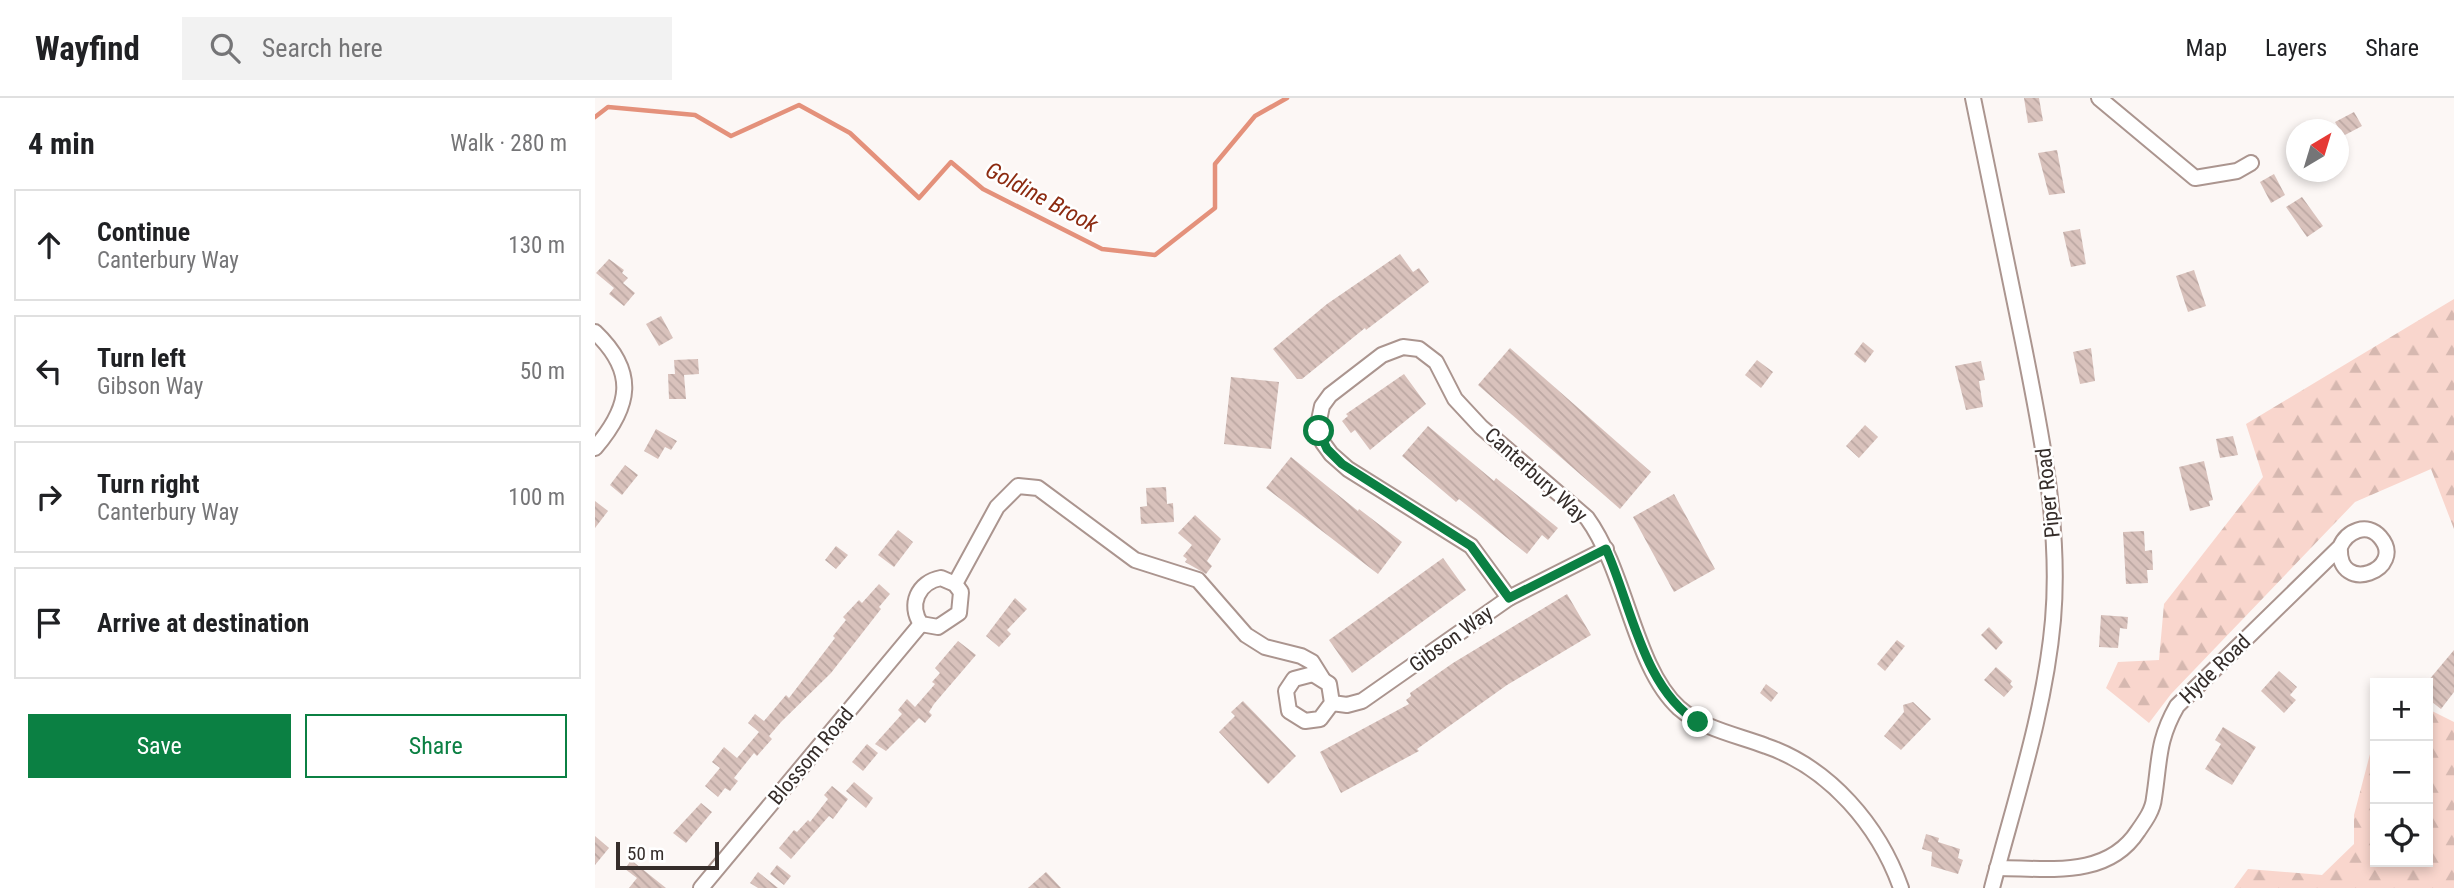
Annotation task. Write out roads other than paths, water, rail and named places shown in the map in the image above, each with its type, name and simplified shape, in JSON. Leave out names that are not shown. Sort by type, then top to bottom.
[{"type":"street","name":"Piper Road","points":[[1973,98],[2044,450],[2054,552],[2054,598],[2048,654],[2026,756],[1991,888]]},
{"type":"street","points":[[2099,98],[2195,178],[2237,171],[2251,163]]},
{"type":"street","points":[[595,332],[619,362],[625,381],[620,410],[595,448]]},
{"type":"street","name":"Canterbury Way","points":[[1509,598],[1471,546],[1348,469],[1323,443],[1318,418],[1326,400],[1388,352],[1414,347],[1432,358],[1460,405],[1582,513],[1606,549],[1652,670],[1673,702],[1698,722],[1786,753],[1814,770],[1863,819],[1890,861],[1901,888]]},
{"type":"street","points":[[955,584],[997,507],[1018,486],[1030,485],[1038,488],[1135,560],[1198,580],[1246,635],[1265,648],[1301,656],[1312,662],[1331,688],[1332,703]]},
{"type":"street","name":"Hyde Road","points":[[1997,868],[2078,869],[2106,861],[2129,846],[2154,802],[2161,739],[2177,706],[2340,547]]},
{"type":"street","name":"Gibson Way","points":[[1322,678],[1309,674],[1294,679],[1286,691],[1287,707],[1297,719],[1313,721],[1327,714],[1332,703],[1352,704],[1378,692],[1509,598],[1606,549]]},
{"type":"street","points":[[941,578],[955,584],[962,602],[954,619],[939,626],[921,624],[914,611],[921,589],[941,578]]},
{"type":"street","name":"Blossom Road","points":[[701,888],[921,624]]},
{"type":"waterway","name":"Goldine Brook","points":[[595,117],[608,107],[695,115],[731,136],[799,105],[850,133],[919,198],[951,162],[983,189],[1102,249],[1155,255],[1215,208],[1215,164],[1255,116],[1287,98]]}]
